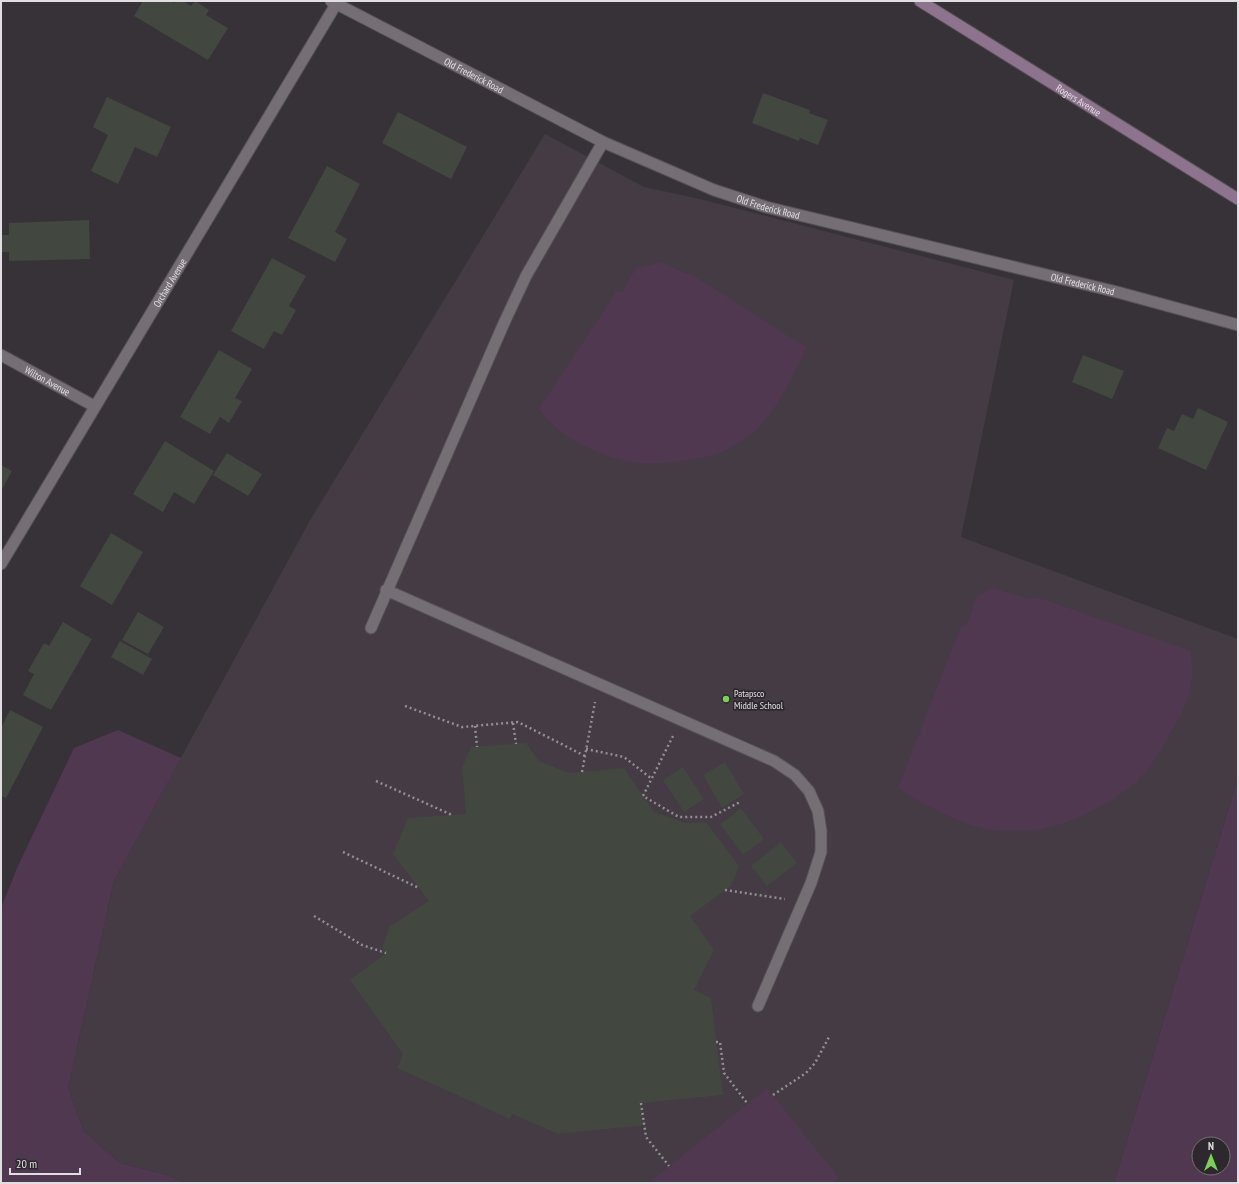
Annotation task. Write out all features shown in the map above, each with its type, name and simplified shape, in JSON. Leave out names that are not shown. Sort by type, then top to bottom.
[{"type":"main road","name":"Rogers Avenue","points":[[920,1],[1238,199]]},
{"type":"street","name":"Old Frederick Road","points":[[335,2],[603,142],[714,190],[766,207],[1117,292],[1238,325]]},
{"type":"street","name":"Orchard Avenue","points":[[1,564],[335,2]]},
{"type":"street","points":[[371,628],[386,590],[526,276],[603,142]]},
{"type":"street","name":"Wilton Avenue","points":[[1,355],[94,406]]},
{"type":"street","points":[[386,590],[774,761],[795,775],[809,791],[818,811],[821,831],[821,852],[803,902],[758,1006]]},
{"type":"path","points":[[582,772],[599,684]]},
{"type":"path","points":[[405,706],[462,727],[518,722],[585,756]]},
{"type":"path","points":[[682,720],[643,796],[679,817],[711,817],[740,802]]},
{"type":"path","points":[[513,722],[516,744]]},
{"type":"path","points":[[476,726],[477,747]]},
{"type":"path","points":[[586,749],[624,757],[652,779]]},
{"type":"path","points":[[376,781],[452,815]]},
{"type":"path","points":[[343,852],[419,888]]},
{"type":"path","points":[[725,890],[803,902]]},
{"type":"path","points":[[314,916],[362,945],[386,953]]},
{"type":"path","points":[[773,1095],[806,1073],[815,1063],[829,1037]]},
{"type":"path","points":[[716,1042],[720,1042],[724,1073],[747,1103]]},
{"type":"path","points":[[641,1103],[646,1137],[669,1166]]},
{"type":"shaded area","name":"Patapsco Middle School","points":[[545,134],[644,187],[700,199],[1014,280],[961,537],[1238,639],[1238,778],[1114,1183],[185,1183],[167,1175],[120,1163],[84,1131],[68,1088],[114,881],[309,522]]},
{"type":"shaded area","points":[[663,262],[686,274],[691,274],[806,347],[790,381],[770,414],[754,432],[728,449],[713,455],[670,462],[642,463],[613,458],[599,453],[571,439],[548,420],[539,409],[616,292],[622,292],[636,268]]},
{"type":"shaded area","points":[[993,588],[1030,599],[1037,597],[1191,651],[1192,679],[1186,702],[1176,724],[1158,753],[1139,779],[1118,796],[1105,804],[1077,818],[1049,828],[1016,831],[994,830],[970,825],[944,814],[898,788],[961,626],[967,625],[977,596]]},
{"type":"shaded area","points":[[118,730],[181,758],[114,881],[68,1088],[84,1131],[120,1163],[167,1175],[185,1183],[1,1183],[1,908],[17,868],[74,748]]},
{"type":"shaded area","points":[[1238,778],[1238,1183],[1114,1183]]},
{"type":"shaded area","points":[[767,1088],[839,1178],[833,1183],[648,1183]]},
{"type":"building","points":[[143,1],[170,1],[174,3],[176,1],[183,1],[191,6],[195,1],[209,10],[206,15],[228,28],[208,60],[134,16]]},
{"type":"building","points":[[763,93],[810,110],[809,113],[828,120],[818,145],[800,138],[799,141],[752,123]]},
{"type":"building","points":[[107,97],[171,127],[157,157],[135,147],[118,184],[91,171],[108,135],[93,127]]},
{"type":"building","points":[[398,112],[467,147],[451,179],[382,143]]},
{"type":"building","points":[[327,166],[360,184],[335,232],[347,239],[335,262],[288,238]]},
{"type":"building","points":[[89,220],[90,259],[9,261],[9,252],[1,252],[1,235],[9,235],[9,223]]},
{"type":"building","points":[[272,258],[306,276],[289,306],[296,310],[282,335],[274,331],[264,349],[231,331]]},
{"type":"building","points":[[219,350],[252,369],[235,398],[242,401],[229,423],[220,417],[210,434],[180,417]]},
{"type":"building","points":[[1083,355],[1124,371],[1112,399],[1072,382]]},
{"type":"building","points":[[1198,408],[1228,422],[1206,470],[1158,448],[1167,428],[1174,431],[1182,414],[1193,419]]},
{"type":"building","points":[[165,441],[214,471],[194,504],[174,492],[163,512],[133,494]]},
{"type":"building","points":[[227,453],[262,474],[248,496],[213,475]]},
{"type":"building","points":[[1,465],[12,471],[1,491]]},
{"type":"building","points":[[111,533],[143,552],[112,605],[80,586]]},
{"type":"building","points":[[138,612],[164,627],[148,654],[122,640]]},
{"type":"building","points":[[63,622],[92,639],[51,710],[23,695],[34,674],[28,671],[44,643],[49,646]]},
{"type":"building","points":[[120,641],[152,659],[143,675],[111,657]]},
{"type":"building","points":[[10,710],[43,727],[6,798],[1,796],[1,728]]},
{"type":"building","points":[[526,743],[539,761],[569,773],[624,768],[654,812],[685,823],[706,822],[739,866],[731,886],[690,916],[714,950],[694,990],[711,998],[723,1095],[641,1103],[644,1125],[558,1134],[512,1114],[510,1119],[397,1068],[403,1054],[350,980],[386,953],[382,948],[389,927],[429,901],[393,854],[408,818],[466,814],[462,768],[471,747]]},
{"type":"building","points":[[725,762],[744,794],[722,808],[703,775]]},
{"type":"building","points":[[683,767],[704,799],[684,812],[663,780]]},
{"type":"building","points":[[741,808],[764,839],[743,855],[720,824]]},
{"type":"building","points":[[781,842],[797,863],[767,886],[751,866]]},
{"type":"place","name":"Patapsco Middle School","points":[[726,699]]}]
